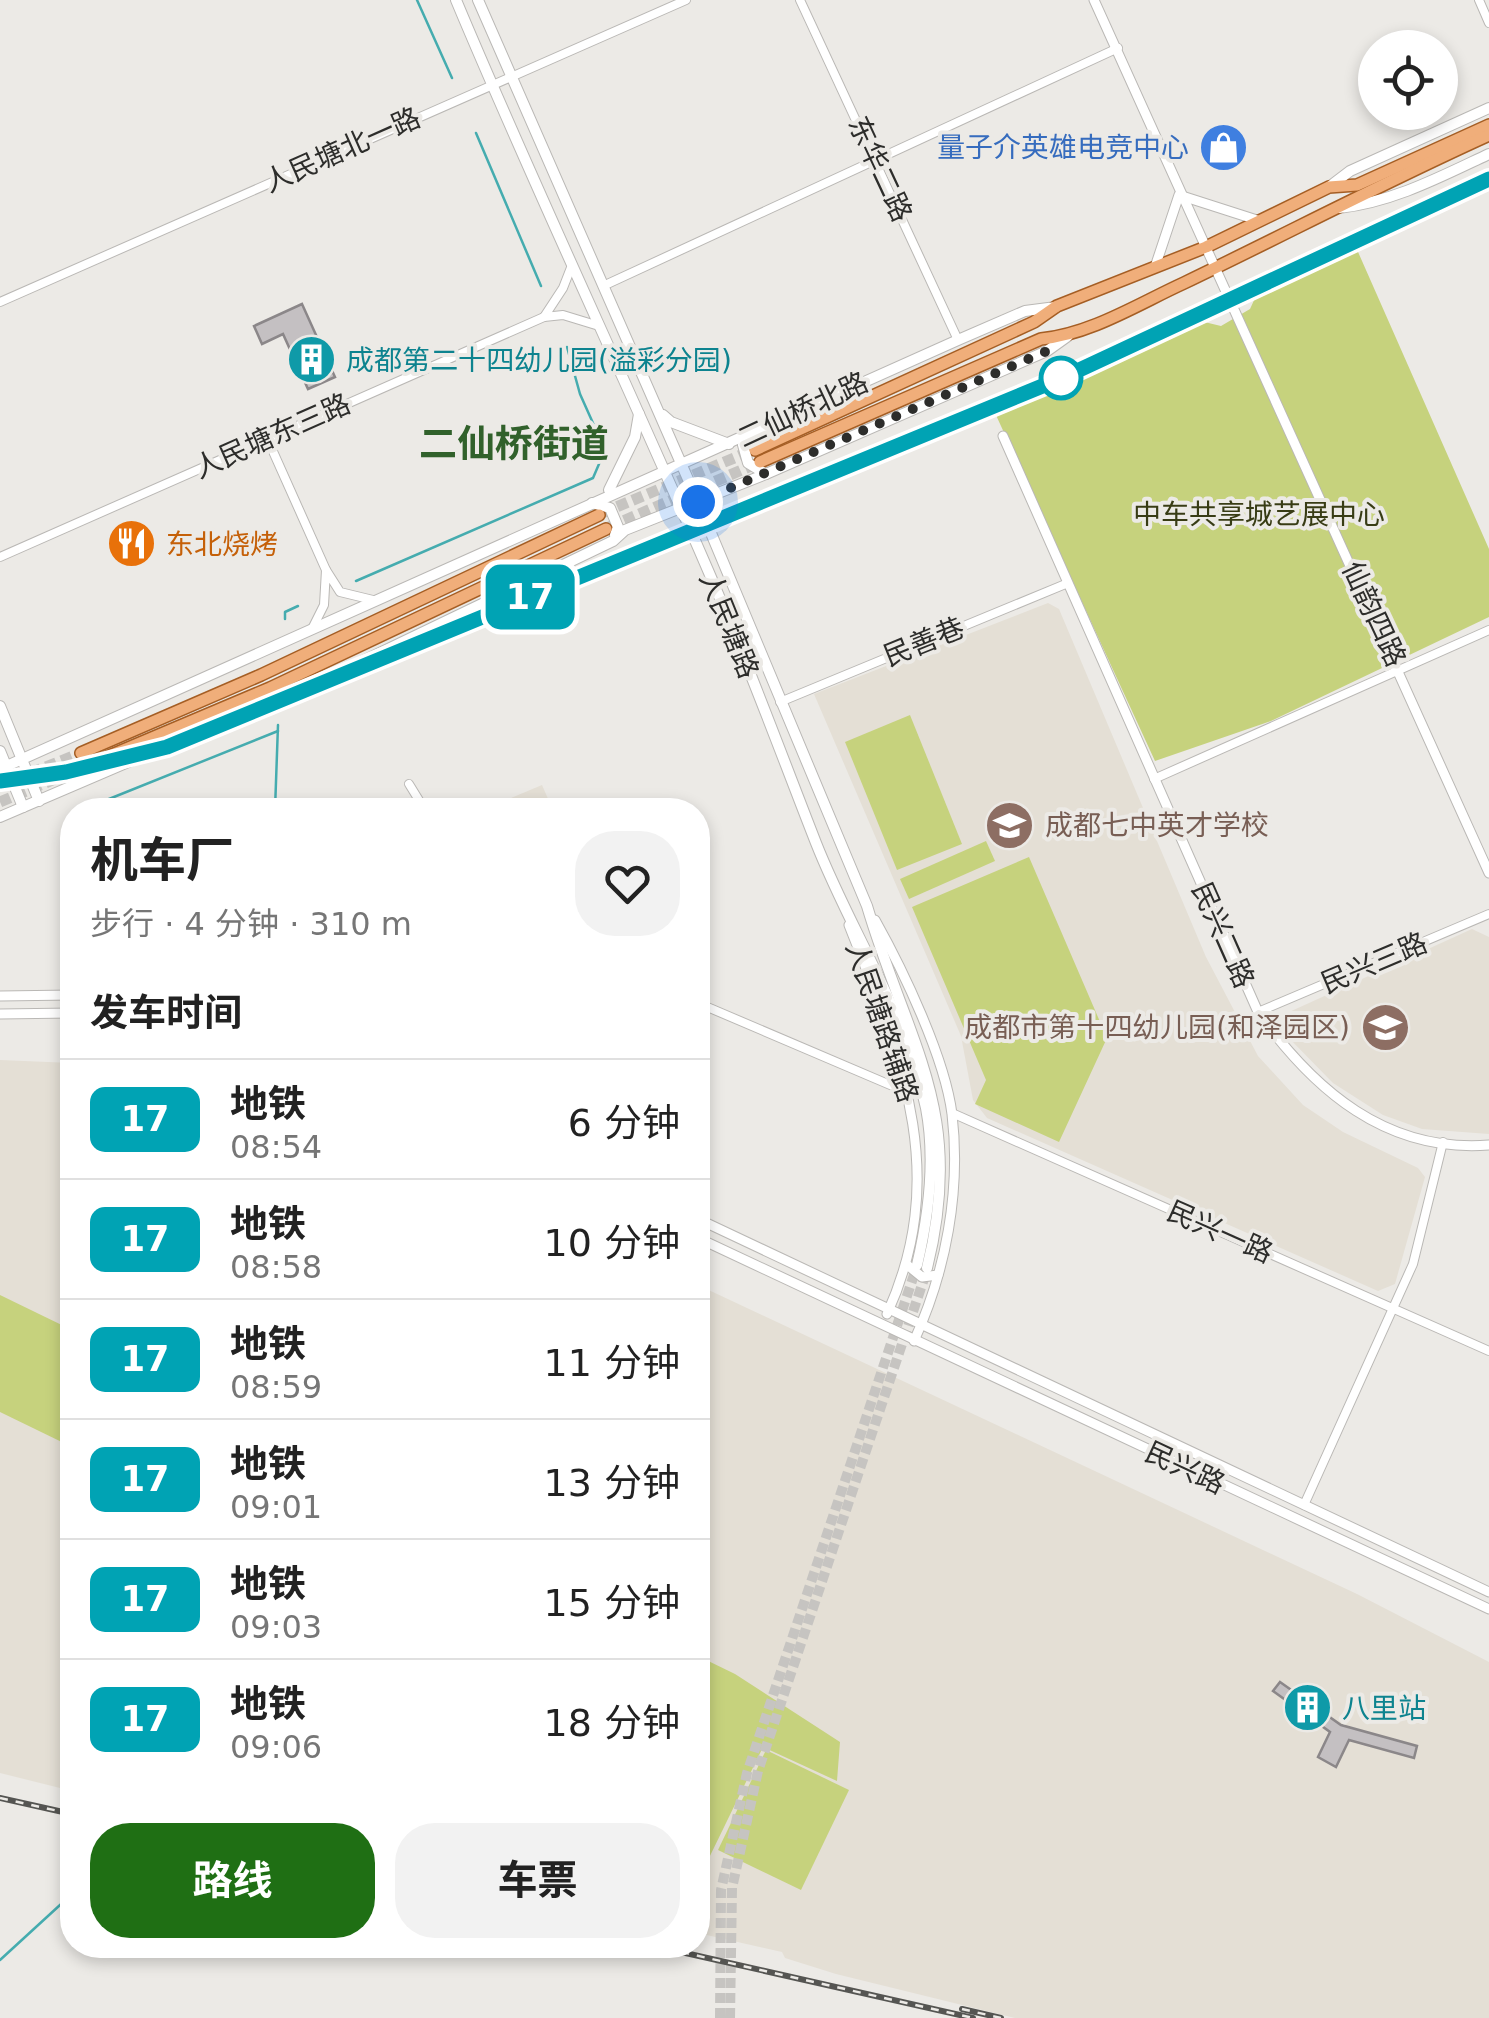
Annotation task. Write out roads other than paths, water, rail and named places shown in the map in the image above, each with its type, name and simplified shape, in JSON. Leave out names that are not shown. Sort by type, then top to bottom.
[{"type":"main road","name":"人民塘路","points":[[456,0],[707,568],[837,895],[867,948],[902,1028],[924,1100],[930,1140],[930,1184],[917,1266]]},
{"type":"main road","name":"人民塘路","points":[[478,0],[698,502],[914,1030],[937,1112],[940,1182],[917,1266]]},
{"type":"main road","name":"二仙桥北路","points":[[3,768],[378,601],[588,502],[682,466],[958,340],[1025,311],[1057,306],[1206,247],[1328,187],[1350,171],[1489,108]]},
{"type":"main road","name":"二仙桥北路","points":[[1328,187],[1356,184],[1489,125]]},
{"type":"main road","points":[[748,433],[743,445],[748,463],[761,462],[1041,339],[1068,336],[1489,136]]},
{"type":"main road","points":[[1334,209],[1368,204],[1416,188],[1489,154]]},
{"type":"main road","points":[[0,817],[359,663],[613,541],[624,530],[698,502],[761,462],[1034,322],[1057,306]]},
{"type":"main road","points":[[657,409],[670,422],[730,444]]},
{"type":"main road","points":[[606,494],[616,482],[635,436],[639,413]]},
{"type":"main road","points":[[588,502],[610,508],[618,528],[613,541]]},
{"type":"main road","points":[[599,515],[84,759],[270,688],[606,529]]},
{"type":"main road","points":[[0,706],[39,800]]},
{"type":"main road","points":[[0,751],[3,768],[23,807]]},
{"type":"street","name":"人民塘北一路","points":[[0,302],[686,0]]},
{"type":"street","name":"东华二路","points":[[800,0],[958,340]]},
{"type":"street","name":"仙韵四路","points":[[1094,0],[1489,873]]},
{"type":"street","points":[[1478,0],[1489,24]]},
{"type":"street","points":[[604,286],[1118,48]]},
{"type":"street","points":[[1155,267],[1180,195],[1260,220]]},
{"type":"street","points":[[544,318],[572,265]]},
{"type":"street","points":[[544,318],[563,315],[600,326]]},
{"type":"street","name":"人民塘东三路","points":[[0,557],[544,318]]},
{"type":"street","name":"民兴二路","points":[[1003,436],[1258,1012],[1287,1052],[1339,1101],[1406,1134],[1443,1142],[1489,1145]]},
{"type":"street","points":[[266,438],[326,570],[340,592],[378,601]]},
{"type":"street","points":[[312,630],[324,605],[326,570]]},
{"type":"street","name":"民善巷","points":[[780,702],[1068,583]]},
{"type":"street","points":[[1154,778],[1489,630]]},
{"type":"street","points":[[409,784],[418,798]]},
{"type":"street","name":"人民塘路辅路","points":[[837,895],[896,1047],[915,1121],[919,1179],[917,1266],[882,1325]]},
{"type":"street","name":"人民塘路辅路","points":[[866,906],[890,946],[928,1030],[952,1113],[951,1220],[938,1276],[914,1341]]},
{"type":"street","name":"民兴三路","points":[[1258,1012],[1489,914]]},
{"type":"street","points":[[0,996],[60,995]]},
{"type":"street","points":[[710,1009],[909,1093]]},
{"type":"street","points":[[0,1014],[60,1013]]},
{"type":"street","name":"民兴一路","points":[[952,1113],[1489,1351]]},
{"type":"street","points":[[1297,1520],[1414,1264],[1443,1142]]},
{"type":"street","name":"民兴路","points":[[710,1226],[1489,1592]]},
{"type":"street","name":"民兴路","points":[[710,1244],[1489,1609]]},
{"type":"street","points":[[917,1266],[922,1277],[938,1276]]},
{"type":"waterway","points":[[417,0],[452,78]]},
{"type":"waterway","points":[[476,133],[541,286]]},
{"type":"waterway","points":[[356,581],[593,478],[605,450],[580,394],[567,347]]},
{"type":"waterway","points":[[285,619],[285,612],[298,606]]},
{"type":"waterway","points":[[275,798],[278,725]]},
{"type":"waterway","points":[[111,798],[278,731]]},
{"type":"waterway","points":[[0,1960],[60,1905]]},
{"type":"tunnel","points":[[602,513],[751,451]]},
{"type":"tunnel","points":[[609,527],[758,463]]},
{"type":"tunnel","points":[[0,785],[81,753]]},
{"type":"tunnel","points":[[0,802],[88,765]]},
{"type":"tunnel","points":[[720,2018],[721,1890],[747,1773],[917,1266]]},
{"type":"tunnel","points":[[730,2018],[732,1888],[758,1771],[927,1270]]},
{"type":"railway","points":[[0,1798],[60,1811]]},
{"type":"railway","points":[[708,1958],[973,2018]]},
{"type":"railway","points":[[962,2009],[1001,2018]]},
{"type":"metro line","name":"17","points":[[0,781],[66,772],[167,747],[1062,378],[1489,179]]},
{"type":"place","name":"量子介英雄电竞中心","points":[[1224,147]]},
{"type":"place","name":"成都第二十四幼儿园(溢彩分园)","points":[[311,360]]},
{"type":"place","name":"东北烧烤","points":[[131,544]]},
{"type":"place","name":"成都七中英才学校","points":[[1010,825]]},
{"type":"place","name":"成都市第十四幼儿园(和泽园区)","points":[[1385,1027]]},
{"type":"place","name":"八里站","points":[[1307,1708]]},
{"type":"district","name":"二仙桥街道","points":[[514,444]]},
{"type":"park label","name":"中车共享城艺展中心","points":[[1259,514]]}]
